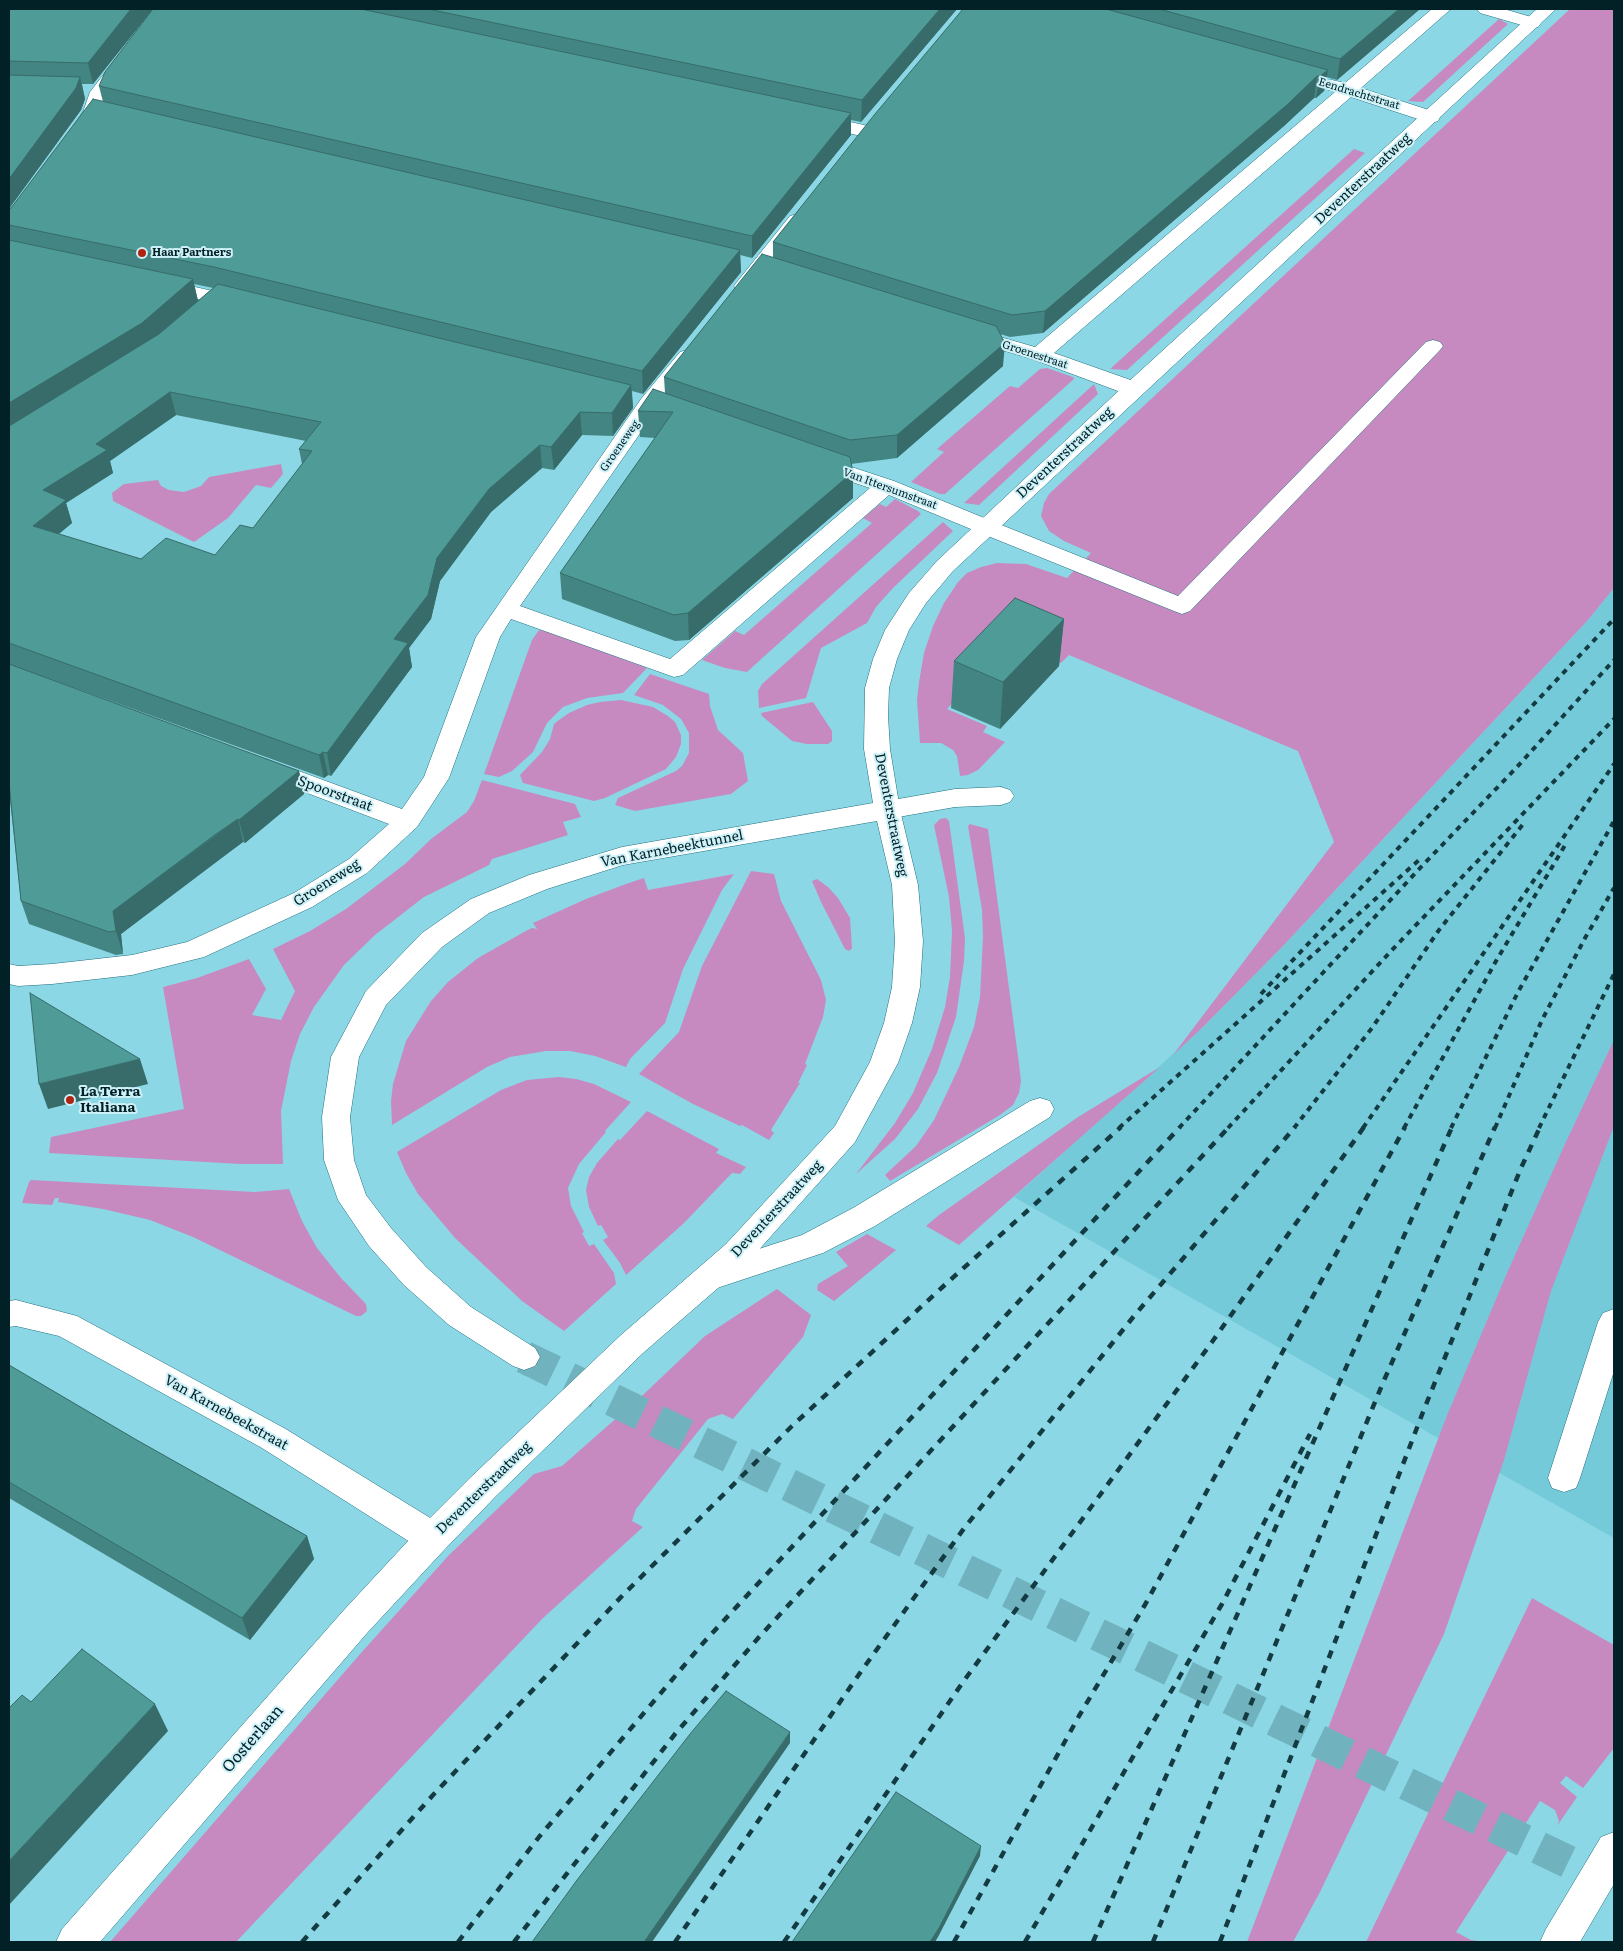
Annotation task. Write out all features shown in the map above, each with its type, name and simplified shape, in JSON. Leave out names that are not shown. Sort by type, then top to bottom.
[{"type":"street","points":[[70,142],[92,112],[91,91],[162,9]]},
{"type":"street","points":[[1039,355],[1442,9]]},
{"type":"street","points":[[1486,9],[1532,23]]},
{"type":"street","name":"Deventerstraatweg","points":[[433,1538],[483,1487],[632,1344],[737,1253],[845,1134],[884,1063],[898,1023],[906,987],[909,941],[905,885],[887,810],[877,749],[877,688],[885,658],[897,630],[917,598],[945,566],[986,527],[1547,9]]},
{"type":"street","name":"Eendrachtstraat","points":[[1317,81],[1430,116]]},
{"type":"street","points":[[92,112],[111,117]]},
{"type":"street","points":[[800,116],[860,139],[880,116]]},
{"type":"street","points":[[730,304],[806,207]]},
{"type":"street","points":[[142,281],[256,307]]},
{"type":"street","points":[[197,315],[218,297]]},
{"type":"street","name":"Groenestraat","points":[[954,329],[1039,355],[1134,389]]},
{"type":"street","name":"Groeneweg","points":[[9,974],[18,976],[44,975],[132,965],[194,950],[304,900],[358,866],[408,821],[436,778],[488,637],[649,405],[701,339]]},
{"type":"street","name":"Van Ittersumstraat","points":[[794,455],[886,486],[1182,606],[1433,346]]},
{"type":"street","points":[[506,609],[674,669],[886,486]]},
{"type":"street","name":"Spoorstraat","points":[[249,762],[408,821]]},
{"type":"street","name":"Van Karnebeektunnel","points":[[524,1357],[460,1316],[415,1276],[380,1237],[353,1200],[339,1160],[336,1117],[345,1057],[376,998],[432,940],[464,917],[480,906],[538,882],[641,852],[955,798],[1001,796]]},
{"type":"street","points":[[711,1277],[812,1244],[864,1217],[1040,1109]]},
{"type":"street","name":"Van Karnebeekstraat","points":[[9,1314],[16,1313],[66,1325],[272,1438],[433,1538]]},
{"type":"street","points":[[1564,1478],[1614,1322]]},
{"type":"street","name":"Oosterlaan","points":[[74,1942],[356,1621],[433,1538]]},
{"type":"street","points":[[1559,1942],[1614,1850]]},
{"type":"shaded area","points":[[1570,9],[1614,9],[1614,588],[1588,620],[1283,946],[1173,1055],[1334,842],[1298,751],[1069,655],[1061,663],[1011,642],[947,709],[987,726],[983,732],[1005,742],[978,770],[968,775],[960,776],[957,756],[953,750],[941,743],[920,743],[917,700],[919,682],[924,653],[933,626],[944,603],[958,582],[967,573],[981,567],[997,563],[1026,564],[1067,578],[1091,553],[1064,541],[1049,531],[1041,516],[1044,503],[1049,494]]},
{"type":"shaded area","points":[[1499,19],[1508,24],[1423,102],[1408,101]]},
{"type":"shaded area","points":[[1354,149],[1365,153],[1127,370],[1110,369]]},
{"type":"shaded area","points":[[1047,368],[1074,379],[945,494],[940,494],[911,482],[944,452],[937,449],[1010,386],[1018,388],[1040,369]]},
{"type":"shaded area","points":[[1094,384],[1098,394],[979,505],[964,503]]},
{"type":"shaded area","points":[[281,464],[283,474],[271,488],[256,485],[228,518],[194,542],[113,501],[112,493],[124,484],[158,480],[161,486],[169,490],[184,492],[201,486],[209,477]]},
{"type":"shaded area","points":[[895,499],[921,514],[747,672],[725,668],[702,660],[735,631],[744,635],[872,523],[863,518],[880,504],[886,507]]},
{"type":"shaded area","points":[[943,522],[953,531],[893,588],[876,607],[867,623],[821,648],[806,698],[759,708],[758,691],[762,684]]},
{"type":"shaded area","points":[[1614,588],[1614,1538],[1014,1197],[1203,1027],[1283,946],[1588,620]]},
{"type":"shaded area","points":[[539,630],[553,633],[647,668],[623,693],[587,698],[563,707],[547,723],[533,752],[512,771],[499,777],[484,774],[532,640]]},
{"type":"shaded area","points":[[650,674],[709,694],[710,706],[718,730],[743,753],[748,781],[731,794],[635,811],[615,805],[618,798],[676,771],[682,766],[689,753],[689,733],[681,719],[663,705],[634,695]]},
{"type":"shaded area","points":[[621,700],[653,707],[675,722],[681,735],[681,744],[676,757],[666,769],[605,798],[594,801],[523,783],[520,775],[542,752],[550,739],[554,724],[569,713],[587,705]]},
{"type":"shaded area","points":[[813,702],[832,731],[832,741],[828,744],[807,744],[792,741],[762,716],[761,713]]},
{"type":"shaded area","points":[[482,780],[575,804],[581,817],[563,822],[568,835],[492,859],[489,865],[424,897],[375,935],[344,965],[314,1007],[300,1034],[291,1061],[281,1111],[283,1164],[240,1164],[49,1153],[51,1137],[184,1109],[163,987],[197,978],[249,959],[266,989],[252,1015],[281,1020],[295,991],[273,949],[310,931],[346,909],[405,864],[431,839],[467,812],[474,801]]},
{"type":"shaded area","points":[[946,818],[949,821],[965,938],[964,961],[956,1017],[937,1073],[918,1109],[895,1139],[856,1174],[895,1123],[913,1093],[932,1049],[945,1007],[950,977],[952,931],[949,897],[934,825],[940,819]]},
{"type":"shaded area","points":[[970,824],[988,829],[1021,1081],[1019,1093],[1013,1105],[1000,1115],[890,1181],[885,1175],[916,1146],[934,1120],[959,1067],[974,1027],[980,997],[983,936],[982,910],[968,826]]},
{"type":"shaded area","points":[[751,871],[774,874],[781,901],[821,980],[826,1000],[823,1017],[805,1064],[807,1065],[798,1083],[800,1083],[771,1130],[774,1133],[769,1140],[742,1125],[740,1126],[693,1104],[639,1074],[679,1032],[702,966]]},
{"type":"shaded area","points":[[734,874],[722,890],[683,969],[665,1023],[630,1059],[626,1067],[595,1056],[570,1051],[546,1051],[510,1057],[487,1067],[392,1125],[391,1101],[393,1084],[406,1041],[431,1001],[448,982],[478,958],[532,928],[537,929],[533,923],[586,899],[644,878],[648,890]]},
{"type":"shaded area","points":[[817,879],[838,898],[850,918],[852,948],[849,951],[845,949],[821,902],[812,881]]},
{"type":"shaded area","points":[[1614,1040],[1614,1126],[1551,1291],[1504,1460],[1444,1634],[1320,1892],[1293,1942],[1247,1942],[1446,1418],[1507,1273]]},
{"type":"shaded area","points":[[1160,1067],[959,1245],[926,1226],[1078,1117]]},
{"type":"shaded area","points":[[559,1077],[594,1084],[631,1102],[579,1164],[568,1188],[571,1206],[584,1232],[582,1233],[589,1246],[594,1244],[614,1273],[616,1284],[564,1331],[522,1301],[455,1238],[418,1194],[397,1152],[501,1090],[527,1080]]},
{"type":"shaded area","points":[[647,1111],[719,1149],[716,1153],[746,1167],[740,1174],[732,1173],[684,1223],[626,1275],[620,1263],[603,1240],[608,1237],[601,1225],[598,1226],[589,1207],[586,1190],[589,1177],[597,1163]]},
{"type":"shaded area","points":[[31,1180],[255,1192],[289,1189],[302,1221],[317,1248],[341,1278],[366,1304],[367,1311],[361,1316],[356,1316],[193,1237],[150,1220],[103,1209],[58,1202],[59,1198],[55,1198],[52,1205],[22,1203]]},
{"type":"shaded area","points":[[867,1234],[896,1250],[834,1301],[817,1290],[818,1284],[848,1266],[836,1252]]},
{"type":"shaded area","points":[[777,1289],[811,1315],[803,1337],[733,1419],[722,1414],[708,1419],[636,1509],[632,1521],[643,1527],[542,1619],[236,1942],[110,1942],[361,1653],[449,1555],[534,1474],[562,1466],[645,1393],[705,1336]]},
{"type":"shaded area","points":[[1532,1598],[1614,1645],[1614,1748],[1583,1788],[1566,1776],[1560,1783],[1577,1797],[1557,1826],[1559,1821],[1555,1810],[1540,1801],[1456,1932],[1471,1940],[1485,1942],[1366,1942]]},
{"type":"building","points":[[9,9],[131,9],[88,63],[9,61]]},
{"type":"building","points":[[153,9],[361,9],[851,113],[752,236],[99,86],[105,72]]},
{"type":"building","points":[[428,9],[940,9],[862,100]]},
{"type":"building","points":[[963,9],[1106,9],[1328,70],[1317,76],[1288,104],[1045,311],[1012,315],[773,242],[875,114]]},
{"type":"building","points":[[1159,9],[1399,9],[1340,59]]},
{"type":"building","points":[[9,75],[80,77],[76,88],[9,179]]},
{"type":"building","points":[[93,99],[740,250],[642,371],[214,267],[9,225],[9,209]]},
{"type":"building","points":[[9,240],[193,279],[142,323],[9,403]]},
{"type":"building","points":[[762,254],[996,326],[1005,343],[897,435],[850,440],[664,377]]},
{"type":"building","points":[[218,284],[631,385],[612,413],[580,412],[551,447],[540,445],[489,489],[437,558],[428,595],[394,639],[408,643],[327,753],[323,752],[319,755],[9,643],[9,425],[159,334]],"holes":[[[170,392],[321,422],[299,449],[312,451],[253,528],[240,525],[215,555],[166,538],[141,559],[33,526],[66,500],[43,490],[107,450],[96,444]]]},
{"type":"building","points":[[653,389],[850,457],[853,472],[688,613],[674,615],[560,573],[673,412],[638,411]]},
{"type":"building","points":[[1015,598],[1064,619],[1003,682],[954,661]]},
{"type":"building","points":[[9,664],[299,771],[239,820],[216,834],[113,911],[116,931],[109,932],[21,901],[9,783]]},
{"type":"building","points":[[30,993],[140,1059],[39,1084]]},
{"type":"building","points":[[9,1365],[307,1536],[242,1618],[9,1482]]},
{"type":"building","points":[[82,1649],[155,1704],[9,1861],[9,1708],[22,1695],[31,1702]]},
{"type":"building","points":[[726,1691],[790,1732],[644,1942],[532,1942],[577,1880],[690,1734]]},
{"type":"building","points":[[896,1792],[981,1846],[930,1942],[792,1942]]},
{"type":"tunnel","points":[[524,1357],[1614,1884]]},
{"type":"railway","points":[[1261,994],[1614,619]]},
{"type":"railway","points":[[1179,1128],[1422,866],[1517,767],[1614,660]]},
{"type":"railway","points":[[1228,1128],[1391,951],[1614,719]]},
{"type":"railway","points":[[1363,1128],[1614,764]]},
{"type":"railway","points":[[1451,1128],[1518,992],[1614,821]]},
{"type":"railway","points":[[1294,1128],[1372,1028],[1439,930],[1524,823]]},
{"type":"railway","points":[[1404,1128],[1496,961],[1567,842]]},
{"type":"railway","points":[[1119,1128],[1419,860]]},
{"type":"railway","points":[[1495,1128],[1542,1020],[1585,938],[1614,888]]},
{"type":"railway","points":[[1539,1128],[1614,974]]},
{"type":"railway","points":[[302,1942],[433,1795],[623,1595],[792,1426],[948,1282],[1121,1127]]},
{"type":"railway","points":[[458,1942],[539,1837],[704,1642],[1180,1127]]},
{"type":"railway","points":[[514,1942],[675,1734],[760,1636],[1229,1127]]},
{"type":"railway","points":[[675,1942],[862,1670],[965,1527],[1134,1316],[1295,1127]]},
{"type":"railway","points":[[784,1942],[963,1682],[1212,1342],[1364,1127]]},
{"type":"railway","points":[[954,1942],[1079,1716],[1146,1603],[1405,1127]]},
{"type":"railway","points":[[1093,1942],[1452,1127]]},
{"type":"railway","points":[[1153,1942],[1382,1385],[1495,1127]]},
{"type":"railway","points":[[1220,1942],[1423,1412],[1521,1168],[1540,1127]]},
{"type":"railway","points":[[1025,1942],[1222,1604],[1310,1434]]},
{"type":"place","name":"Haar Partners","points":[[142,253]]},
{"type":"place","name":"La Terra Italiana","points":[[70,1100]]}]
